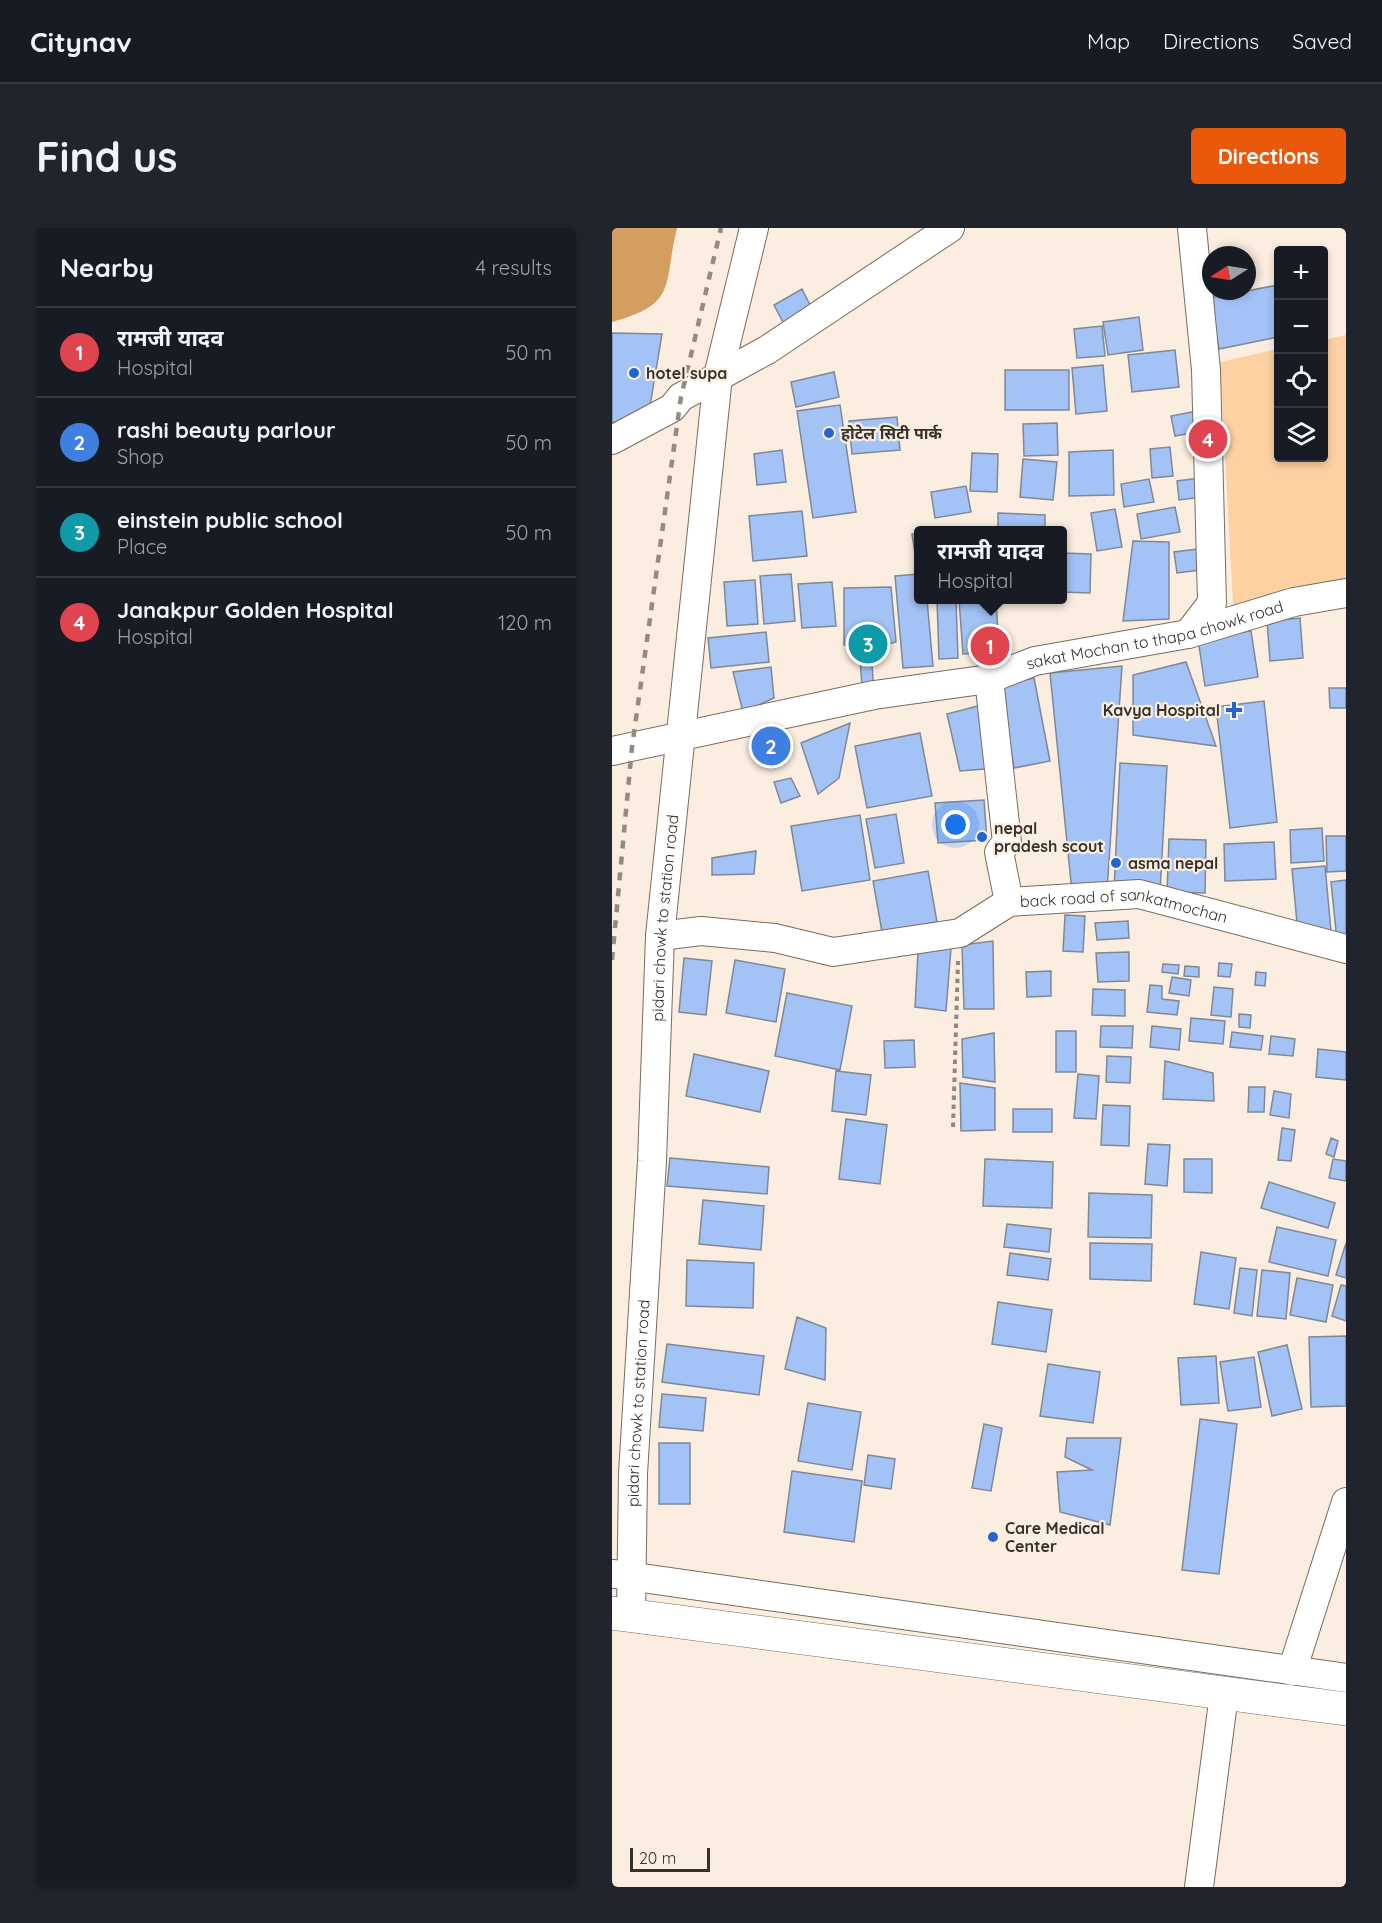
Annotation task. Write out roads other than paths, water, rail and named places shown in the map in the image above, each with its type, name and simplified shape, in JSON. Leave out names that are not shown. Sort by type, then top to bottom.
[{"type":"highway","points":[[622,1614],[1346,1709]]},
{"type":"street","name":"pidari chowk to station road","points":[[622,1614],[622,1575],[633,1474],[652,1161],[660,936],[718,376],[754,228]]},
{"type":"street","points":[[612,440],[672,408],[681,397],[767,350],[950,228]]},
{"type":"street","points":[[1188,634],[1212,603],[1206,370],[1192,228]]},
{"type":"street","name":"sakat Mochan to thapa chowk road","points":[[612,751],[874,695],[989,679],[1035,661],[1188,634],[1294,602],[1346,593]]},
{"type":"street","points":[[989,679],[1007,842],[999,852],[1009,902]]},
{"type":"street","name":"back road of sankatmochan","points":[[660,936],[701,931],[774,938],[833,952],[960,933],[1009,902],[1139,894],[1346,949]]},
{"type":"street","points":[[1292,1671],[1346,1502]]},
{"type":"street","points":[[622,1575],[1346,1678]]},
{"type":"street","points":[[1199,1887],[1224,1694]]},
{"type":"railway","points":[[612,960],[632,747],[681,397],[721,228]]},
{"type":"place","name":"hotel supa","points":[[634,373]]},
{"type":"place","name":"होटेल सिटी पार्क","points":[[829,433]]},
{"type":"place","name":"Janakpur Golden Hospital","points":[[1208,439]]},
{"type":"place","name":"einstein public school","points":[[868,644]]},
{"type":"place","name":"रामजी यादव","points":[[990,646]]},
{"type":"place","name":"Kavya Hospital","points":[[1234,710]]},
{"type":"place","name":"rashi beauty parlour","points":[[771,746]]},
{"type":"place","name":"nepal pradesh scout","points":[[982,837]]},
{"type":"place","name":"asma nepal","points":[[1116,863]]},
{"type":"place","name":"Care Medical Center","points":[[993,1537]]}]
